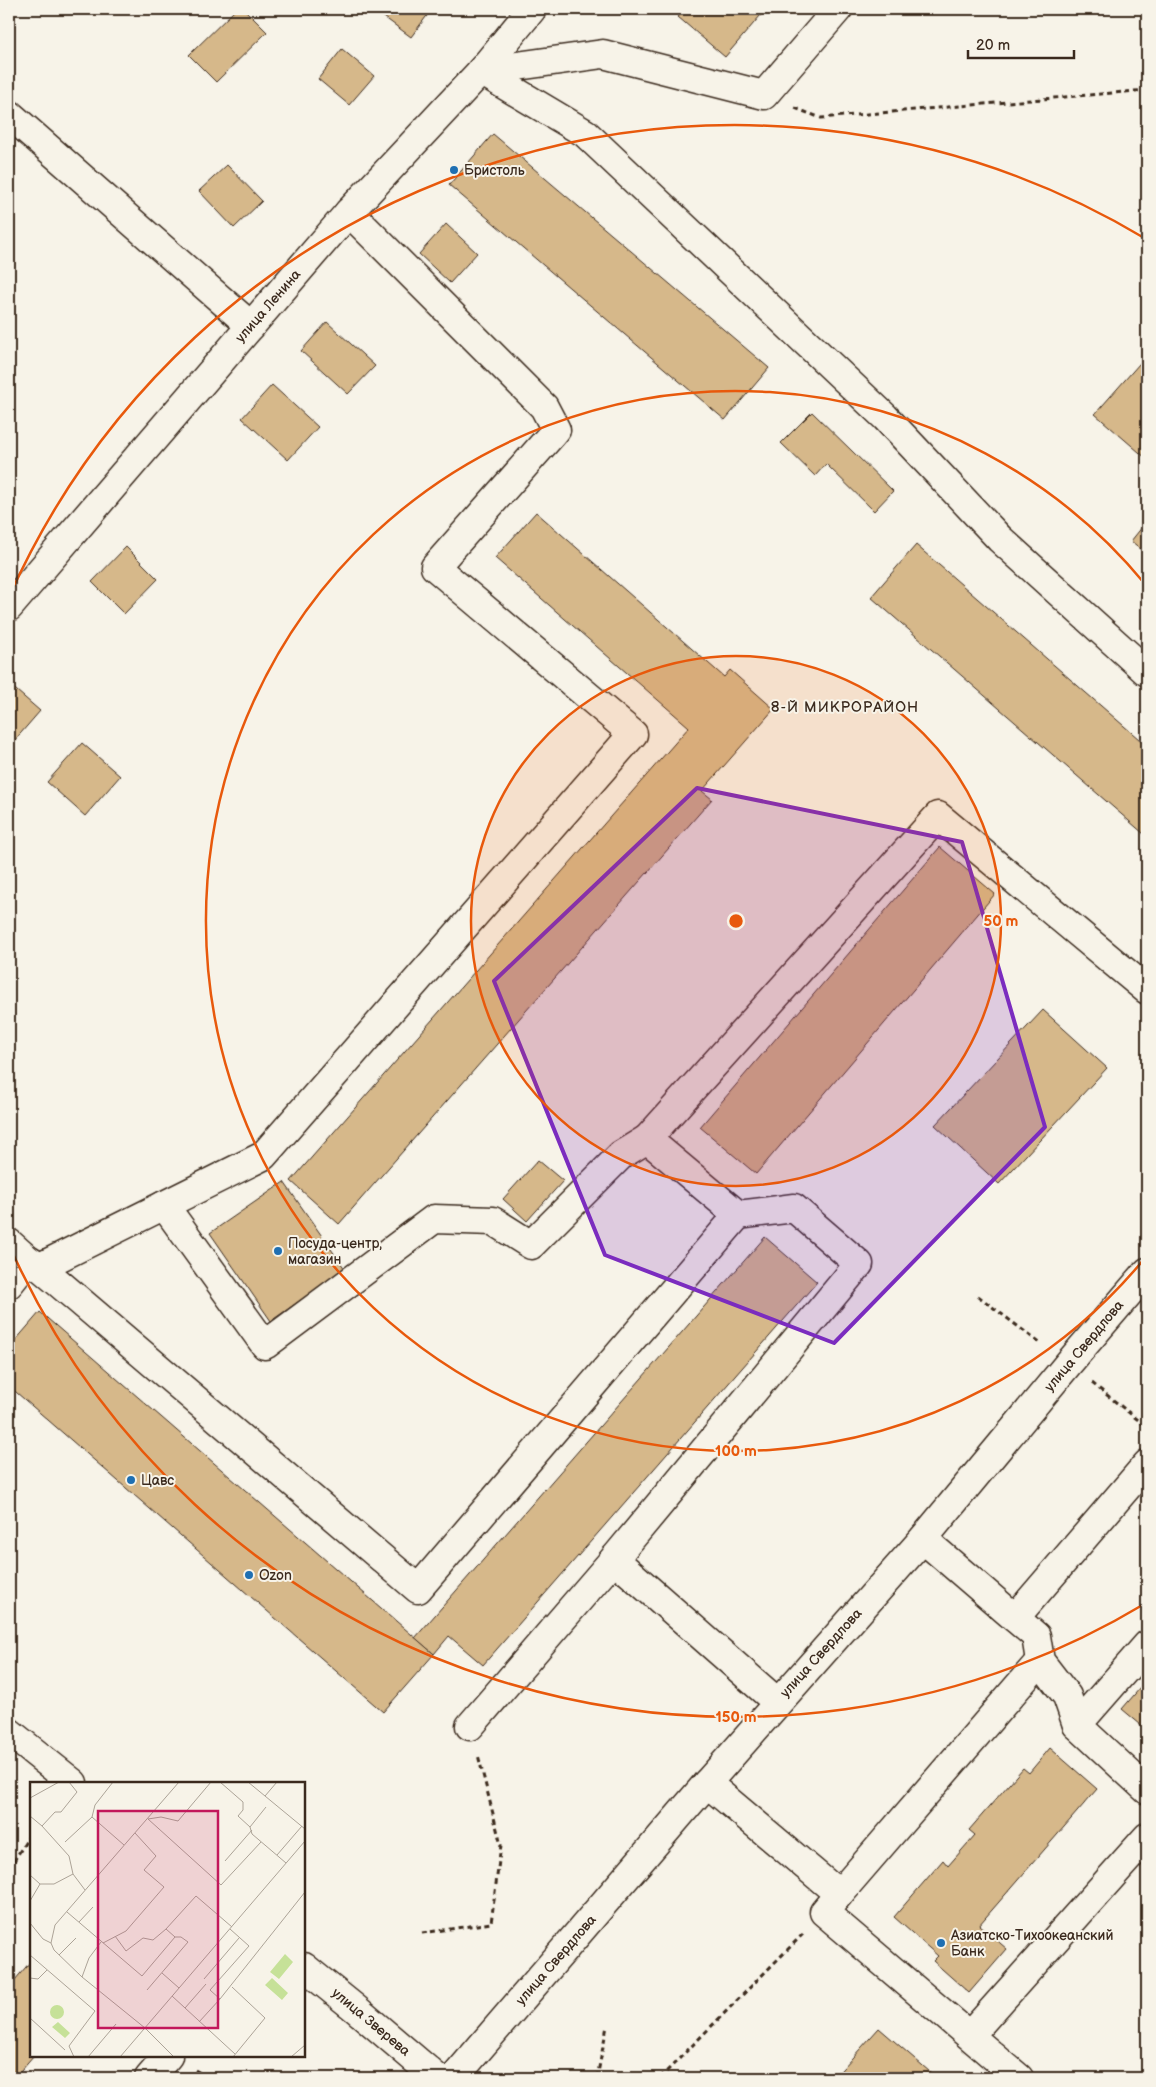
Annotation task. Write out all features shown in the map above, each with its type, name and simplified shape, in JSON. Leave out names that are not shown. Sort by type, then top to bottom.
[{"type":"main road","name":"улица Ленина","points":[[9,607],[348,212],[481,71],[532,9]]},
{"type":"main road","points":[[481,71],[603,54],[764,95],[838,9]]},
{"type":"main road","points":[[481,71],[585,133],[885,417],[1000,539],[1147,672]]},
{"type":"main road","points":[[9,114],[251,326]]},
{"type":"main road","points":[[9,1284],[26,1257],[164,1205],[263,1156],[633,734],[435,567],[556,430],[544,407],[348,212]]},
{"type":"main road","points":[[164,1205],[265,1345],[434,1219],[493,1221],[531,1245],[621,1155],[647,1139],[938,816],[1147,990]]},
{"type":"main road","points":[[647,1139],[738,1215]]},
{"type":"main road","points":[[26,1257],[418,1589],[738,1215],[794,1208],[859,1264],[614,1559],[470,1726]]},
{"type":"main road","name":"улица Свердлова","points":[[454,2078],[707,1782],[923,1539],[1147,1272]]},
{"type":"main road","points":[[1015,1618],[1147,1464]]},
{"type":"main road","points":[[923,1539],[1036,1636],[1040,1662],[1067,1696],[1077,1725],[1147,1790]]},
{"type":"main road","points":[[614,1559],[777,1702]]},
{"type":"main road","points":[[1077,1725],[1147,1645]]},
{"type":"main road","points":[[832,1903],[1040,1662]]},
{"type":"main road","points":[[9,1732],[72,1782]]},
{"type":"main road","points":[[707,1782],[970,2035],[1019,2078]]},
{"type":"main road","points":[[970,2035],[1147,1837]]},
{"type":"main road","name":"улица Зверева","points":[[305,1968],[437,2078]]},
{"type":"main road","points":[[149,2078],[167,2057]]},
{"type":"path","points":[[764,95],[821,118],[1147,90]]},
{"type":"path","points":[[422,1933],[491,1923],[501,1845],[470,1726]]},
{"type":"path","points":[[9,1869],[30,1835]]},
{"type":"path","points":[[660,2078],[832,1903]]},
{"type":"path","points":[[597,2078],[606,2026]]},
{"type":"highlighted area","points":[[697,788],[962,842],[1045,1127],[834,1343],[605,1255],[494,981]]},
{"type":"building","points":[[236,9],[244,9],[267,32],[216,82],[189,55]]},
{"type":"building","points":[[373,9],[432,9],[411,37]]},
{"type":"building","points":[[685,9],[766,9],[725,57],[678,17]]},
{"type":"building","points":[[342,49],[374,76],[349,105],[318,79]]},
{"type":"building","points":[[493,134],[769,368],[725,420],[449,185]]},
{"type":"building","points":[[227,165],[262,201],[234,228],[199,191]]},
{"type":"building","points":[[446,224],[477,253],[450,283],[419,254]]},
{"type":"building","points":[[327,322],[375,366],[348,394],[301,351]]},
{"type":"building","points":[[1147,355],[1147,459],[1095,414]]},
{"type":"building","points":[[272,385],[318,427],[288,460],[242,418]]},
{"type":"building","points":[[812,412],[893,491],[874,511],[826,464],[815,476],[781,443]]},
{"type":"building","points":[[536,512],[724,677],[730,670],[774,709],[702,791],[712,799],[339,1224],[291,1181],[689,727],[495,558]]},
{"type":"building","points":[[1147,521],[1147,554],[1131,541]]},
{"type":"building","points":[[916,545],[1147,746],[1147,831],[1144,834],[871,597]]},
{"type":"building","points":[[126,547],[158,579],[124,614],[92,582]]},
{"type":"building","points":[[9,684],[40,711],[14,741],[9,736]]},
{"type":"building","points":[[82,743],[120,776],[85,816],[47,782]]},
{"type":"building","points":[[940,847],[995,894],[756,1174],[700,1127]]},
{"type":"building","points":[[1043,1010],[1107,1068],[999,1184],[935,1125]]},
{"type":"building","points":[[538,1160],[563,1181],[527,1221],[503,1199]]},
{"type":"building","name":"Посуда-центр, магазин","points":[[284,1182],[345,1269],[271,1321],[210,1233]]},
{"type":"building","points":[[765,1237],[817,1282],[483,1665],[449,1636],[434,1654],[415,1638]]},
{"type":"building","points":[[40,1312],[434,1654],[383,1712],[9,1386],[9,1348]]},
{"type":"building","points":[[1147,1680],[1147,1730],[1122,1709]]},
{"type":"building","points":[[1050,1748],[1097,1789],[979,1925],[1007,1949],[969,1993],[933,1961],[938,1956],[894,1917],[943,1860],[948,1866],[975,1835],[969,1830],[1023,1768],[1029,1773]]},
{"type":"building","points":[[30,1962],[30,2057],[33,2057],[15,2078],[9,2078],[9,1987]]},
{"type":"building","points":[[879,2028],[937,2078],[834,2078]]},
{"type":"place","name":"Бристоль","points":[[454,170]]},
{"type":"place","name":"Посуда-центр, магазин","points":[[278,1251]]},
{"type":"place","name":"Цавс","points":[[131,1480]]},
{"type":"place","name":"Ozon","points":[[249,1575]]},
{"type":"place","name":"Азиатско-Тихоокеанский Банк","points":[[941,1943]]},
{"type":"district","name":"8-Й МИКРОРАЙОН","points":[[845,707]]}]
